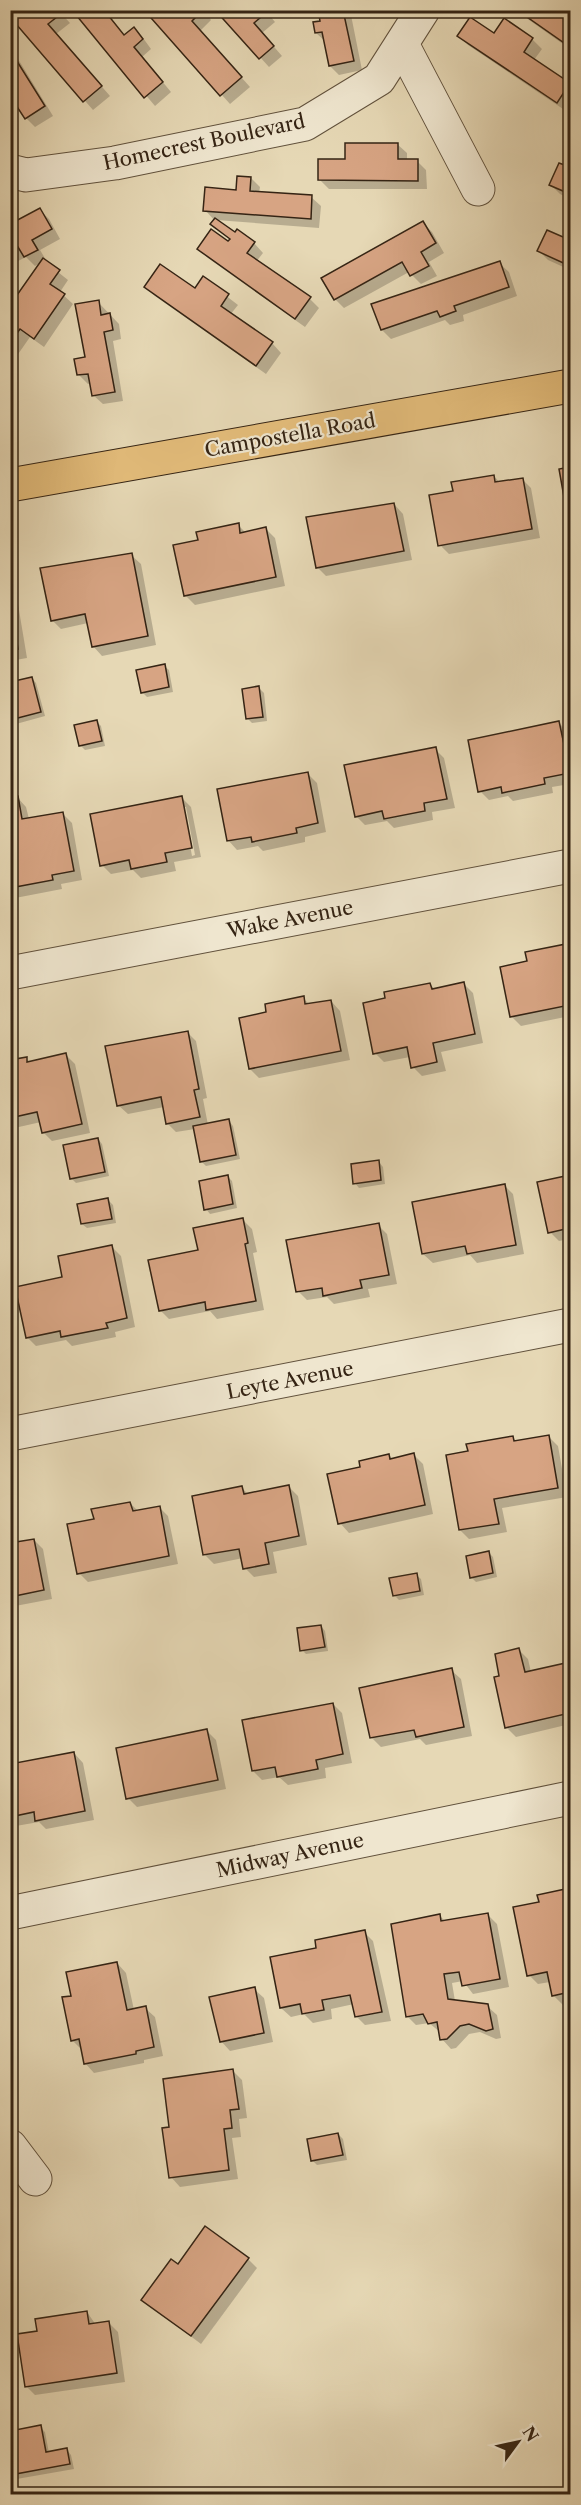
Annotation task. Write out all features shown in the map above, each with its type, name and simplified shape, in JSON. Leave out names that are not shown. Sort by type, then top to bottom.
[{"type":"main road","name":"Campostella Road","points":[[10,485],[570,386]]},
{"type":"street","name":"Homecrest Boulevard","points":[[10,171],[26,175],[115,163],[305,124],[379,79],[423,10]]},
{"type":"street","points":[[402,44],[478,189]]},
{"type":"street","name":"Wake Avenue","points":[[10,972],[570,866]]},
{"type":"street","name":"Leyte Avenue","points":[[10,1434],[570,1325]]},
{"type":"street","name":"Midway Avenue","points":[[10,1913],[570,1798]]},
{"type":"street","points":[[10,2146],[35,2179]]},
{"type":"building","points":[[10,10],[37,10],[40,15],[45,10],[60,10],[62,13],[48,24],[102,86],[83,102],[10,17]]},
{"type":"building","points":[[72,10],[104,10],[124,35],[134,27],[143,39],[134,47],[163,82],[144,98]]},
{"type":"building","points":[[144,10],[203,10],[192,21],[242,77],[220,96]]},
{"type":"building","points":[[215,10],[265,10],[267,12],[254,23],[274,46],[259,59]]},
{"type":"building","points":[[318,10],[343,10],[354,61],[329,66],[322,32],[315,33],[313,22],[320,21]]},
{"type":"building","points":[[517,10],[570,10],[570,47]]},
{"type":"building","points":[[470,17],[494,33],[504,18],[533,38],[524,52],[570,83],[557,103],[457,36]]},
{"type":"building","points":[[10,50],[45,106],[25,119],[10,96]]},
{"type":"building","points":[[345,143],[398,143],[398,159],[418,159],[418,181],[318,180],[318,159],[345,159]]},
{"type":"building","points":[[559,163],[570,167],[570,194],[549,185]]},
{"type":"building","points":[[237,176],[251,177],[250,191],[312,195],[311,219],[203,211],[205,187],[236,190]]},
{"type":"building","points":[[40,208],[52,229],[32,240],[38,250],[24,257],[18,247],[10,251],[10,224]]},
{"type":"building","points":[[215,218],[235,232],[237,229],[255,242],[247,253],[311,297],[295,319],[197,249],[211,229],[228,241],[230,239],[210,224]]},
{"type":"building","points":[[423,221],[436,243],[421,252],[429,266],[410,276],[402,262],[334,300],[321,278]]},
{"type":"building","points":[[547,230],[570,240],[570,266],[537,251]]},
{"type":"building","points":[[43,258],[60,270],[50,284],[65,294],[34,339],[20,329],[10,343],[10,305]]},
{"type":"building","points":[[500,261],[509,287],[454,306],[456,311],[440,317],[437,311],[381,330],[371,304]]},
{"type":"building","points":[[160,264],[195,288],[203,276],[229,294],[221,306],[273,342],[256,366],[144,287]]},
{"type":"building","points":[[99,300],[101,315],[110,313],[113,330],[104,332],[115,392],[92,396],[88,374],[77,375],[74,359],[85,357],[75,304]]},
{"type":"building","points":[[570,467],[570,520],[568,520],[559,469]]},
{"type":"building","points":[[494,475],[495,482],[523,478],[532,529],[438,546],[429,495],[453,491],[451,482]]},
{"type":"building","points":[[394,503],[404,551],[316,568],[306,517]]},
{"type":"building","points":[[239,523],[240,533],[266,527],[276,577],[184,596],[173,545],[198,540],[196,532]]},
{"type":"building","points":[[132,553],[148,636],[92,647],[85,614],[51,621],[40,568]]},
{"type":"building","points":[[10,595],[18,649],[10,650]]},
{"type":"building","points":[[165,664],[169,687],[141,693],[136,670]]},
{"type":"building","points":[[32,677],[41,712],[10,720],[10,682]]},
{"type":"building","points":[[259,686],[263,717],[246,719],[242,689]]},
{"type":"building","points":[[97,720],[102,741],[79,746],[74,725]]},
{"type":"building","points":[[559,721],[570,773],[544,778],[545,784],[502,793],[501,787],[478,792],[468,740]]},
{"type":"building","points":[[436,747],[447,799],[424,803],[425,811],[384,819],[382,811],[355,817],[344,765]]},
{"type":"building","points":[[308,772],[318,823],[296,828],[297,833],[252,842],[251,837],[227,841],[217,789]]},
{"type":"building","points":[[18,796],[22,819],[63,812],[74,871],[52,875],[53,880],[10,888],[10,797]]},
{"type":"building","points":[[182,796],[192,848],[165,853],[167,862],[131,869],[129,860],[100,866],[90,814]]},
{"type":"building","points":[[566,944],[568,953],[570,953],[570,1005],[510,1017],[500,967],[527,961],[525,952]]},
{"type":"building","points":[[464,982],[475,1034],[433,1043],[437,1062],[411,1068],[407,1047],[373,1054],[363,1003],[385,998],[384,992],[430,983],[432,989]]},
{"type":"building","points":[[304,996],[305,1004],[331,1000],[341,1051],[249,1069],[239,1018],[266,1012],[265,1004]]},
{"type":"building","points":[[188,1031],[199,1089],[194,1090],[200,1117],[166,1124],[161,1097],[117,1106],[105,1046]]},
{"type":"building","points":[[66,1053],[82,1124],[42,1133],[37,1112],[10,1118],[10,1060],[27,1057],[27,1062]]},
{"type":"building","points":[[229,1119],[236,1155],[200,1162],[193,1126]]},
{"type":"building","points":[[98,1138],[105,1172],[70,1179],[63,1145]]},
{"type":"building","points":[[379,1160],[381,1180],[353,1184],[351,1164]]},
{"type":"building","points":[[228,1175],[233,1204],[204,1210],[199,1181]]},
{"type":"building","points":[[570,1175],[570,1228],[548,1233],[537,1182]]},
{"type":"building","points":[[505,1184],[516,1245],[467,1254],[465,1246],[422,1254],[412,1202]]},
{"type":"building","points":[[108,1198],[112,1219],[81,1224],[77,1204]]},
{"type":"building","points":[[243,1218],[248,1243],[245,1244],[256,1301],[206,1310],[205,1302],[159,1311],[148,1260],[198,1250],[193,1228]]},
{"type":"building","points":[[379,1223],[389,1275],[360,1280],[362,1288],[323,1296],[322,1288],[296,1292],[286,1240]]},
{"type":"building","points":[[112,1245],[127,1318],[106,1323],[108,1328],[61,1337],[60,1331],[26,1338],[15,1287],[62,1277],[58,1256]]},
{"type":"building","points":[[549,1435],[558,1488],[494,1499],[499,1524],[459,1530],[446,1455],[468,1451],[466,1444],[513,1436],[514,1441]]},
{"type":"building","points":[[414,1453],[425,1505],[338,1524],[327,1474],[360,1467],[359,1461],[389,1454],[390,1459]]},
{"type":"building","points":[[289,1485],[299,1536],[265,1543],[269,1564],[243,1569],[239,1549],[203,1555],[192,1496],[242,1486],[244,1494]]},
{"type":"building","points":[[130,1502],[133,1511],[160,1506],[169,1556],[77,1574],[67,1524],[94,1519],[91,1509]]},
{"type":"building","points":[[34,1539],[44,1590],[10,1597],[10,1543]]},
{"type":"building","points":[[489,1551],[493,1573],[470,1578],[466,1556]]},
{"type":"building","points":[[417,1573],[420,1591],[393,1596],[389,1578]]},
{"type":"building","points":[[321,1625],[325,1647],[300,1651],[297,1628]]},
{"type":"building","points":[[519,1648],[525,1672],[570,1662],[570,1713],[505,1728],[494,1677],[499,1676],[495,1654]]},
{"type":"building","points":[[452,1668],[464,1727],[416,1737],[414,1730],[370,1738],[359,1688]]},
{"type":"building","points":[[333,1703],[343,1754],[316,1760],[318,1769],[277,1777],[275,1767],[252,1771],[242,1720]]},
{"type":"building","points":[[207,1729],[218,1780],[126,1799],[116,1748]]},
{"type":"building","points":[[74,1752],[85,1811],[35,1821],[34,1812],[10,1817],[10,1764]]},
{"type":"building","points":[[570,1888],[570,1992],[552,1996],[547,1972],[527,1976],[513,1907],[539,1902],[537,1895]]},
{"type":"building","points":[[488,1913],[500,1979],[462,1986],[459,1972],[444,1974],[448,1999],[488,2004],[493,2029],[486,2031],[469,2024],[460,2026],[447,2039],[440,2040],[437,2022],[428,2024],[423,2014],[406,2017],[391,1924],[440,1914],[441,1921]]},
{"type":"building","points":[[365,1930],[382,2012],[355,2017],[350,1995],[322,2000],[324,2010],[302,2014],[300,2004],[280,2008],[270,1957],[316,1948],[315,1940]]},
{"type":"building","points":[[117,1962],[127,2010],[146,2006],[154,2047],[136,2051],[136,2054],[84,2064],[79,2039],[71,2041],[62,1997],[71,1996],[66,1972]]},
{"type":"building","points":[[255,1987],[264,2033],[220,2042],[209,1997]]},
{"type":"building","points":[[233,2069],[239,2109],[230,2110],[232,2128],[224,2129],[229,2170],[169,2178],[162,2128],[169,2127],[163,2079]]},
{"type":"building","points":[[338,2133],[343,2155],[311,2161],[307,2139]]},
{"type":"building","points":[[205,2226],[249,2258],[191,2336],[141,2300],[171,2259],[178,2264]]},
{"type":"building","points":[[87,2311],[89,2324],[109,2321],[117,2373],[25,2387],[17,2334],[37,2331],[35,2319]]},
{"type":"building","points":[[41,2425],[46,2452],[67,2448],[70,2464],[10,2475],[10,2431]]}]
